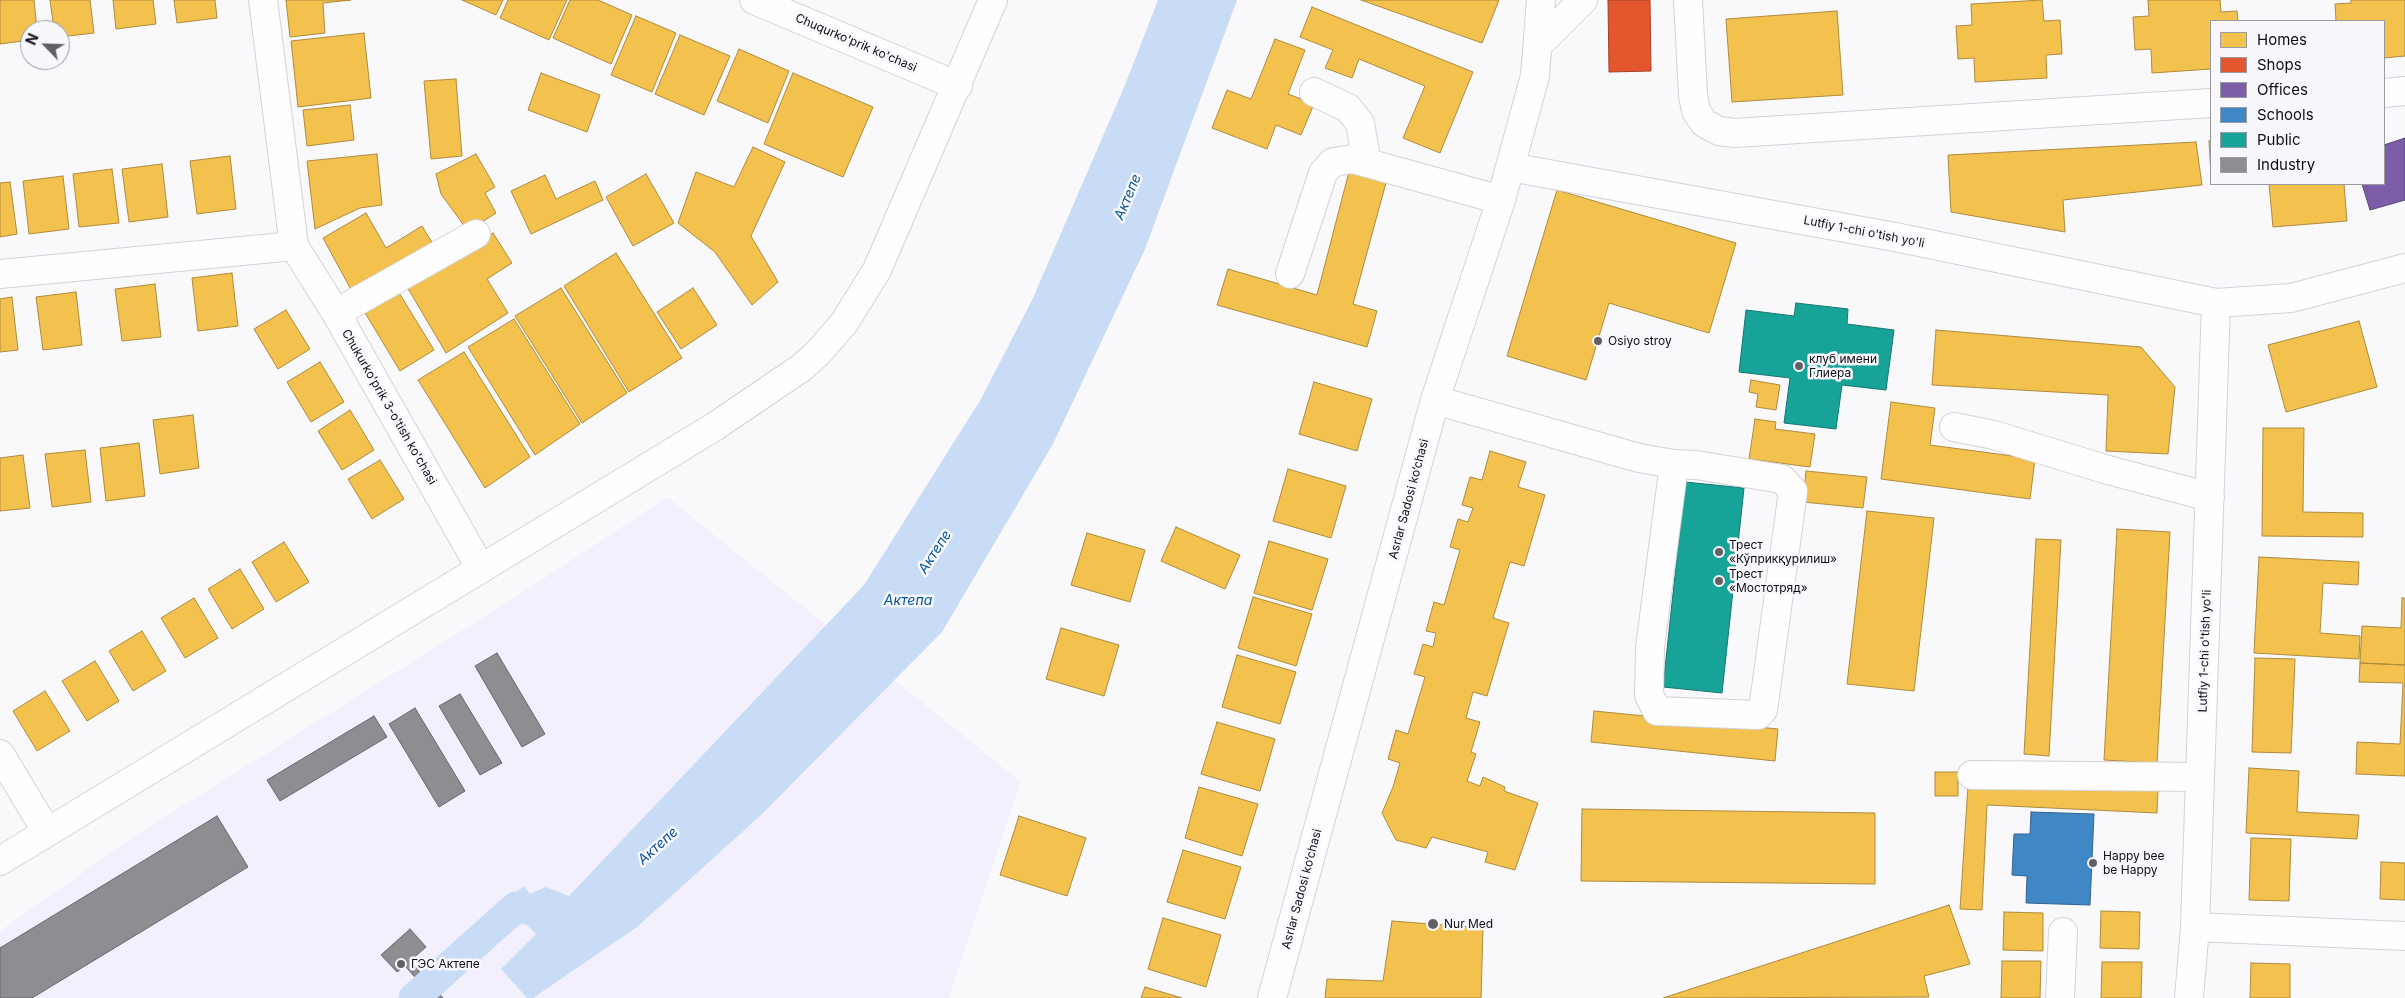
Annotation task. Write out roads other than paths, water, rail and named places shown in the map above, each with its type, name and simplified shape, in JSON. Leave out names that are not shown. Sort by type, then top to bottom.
[{"type":"street","name":"Chukurko'prik 3-o'tish ko'chasi","points":[[263,0],[294,246],[336,313],[481,569]]},
{"type":"street","name":"Chuqurko'prik ko'chasi","points":[[754,0],[958,86]]},
{"type":"street","points":[[0,861],[722,422],[777,386],[818,353],[857,306],[877,270],[958,86],[993,0]]},
{"type":"street","name":"Asrlar Sadosi ko‘chasi","points":[[1272,998],[1436,400],[1501,200],[1535,76],[1541,0]]},
{"type":"street","points":[[1538,45],[1583,0]]},
{"type":"street","points":[[1688,0],[1696,111],[1704,123],[1719,130],[1735,133],[2210,103]]},
{"type":"street","points":[[2385,92],[2405,91]]},
{"type":"street","points":[[1314,92],[1348,108],[1360,123],[1366,163]]},
{"type":"street","points":[[1290,274],[1323,173],[1333,162],[1353,159],[1501,200]]},
{"type":"street","name":"Lutfiy 1-chi o'tish yo'li","points":[[1510,167],[1885,235],[2216,303],[2291,298],[2405,268]]},
{"type":"street","points":[[336,313],[476,234]]},
{"type":"street","points":[[0,274],[294,246]]},
{"type":"street","name":"Lutfiy 1-chi o'tish yo'li","points":[[2189,998],[2196,927],[2216,303]]},
{"type":"street","points":[[1436,400],[1638,458],[1674,464],[1696,465],[1782,480],[1793,491],[1763,710],[1758,715],[1656,710],[1649,695],[1650,647],[1674,464]]},
{"type":"street","points":[[1954,427],[1994,435],[2108,470],[2210,497]]},
{"type":"street","points":[[0,754],[46,832]]},
{"type":"street","points":[[1972,775],[2200,778]]},
{"type":"street","points":[[2196,927],[2405,936]]},
{"type":"street","points":[[2060,998],[2064,932]]},
{"type":"water","name":"Актепа","points":[[1158,0],[1237,0],[1145,249],[1053,444],[942,632],[761,815],[637,927],[533,998],[527,998],[501,969],[536,934],[523,921],[507,935],[490,914],[524,886],[530,894],[546,887],[569,896],[864,585],[981,399],[1033,298],[1125,85]]},
{"type":"waterway","name":"Актепе","points":[[414,998],[516,907],[533,910]]},
{"type":"place","name":"Osiyo stroy","points":[[1598,341]]},
{"type":"place","name":"клуб имени Глиера","points":[[1799,366]]},
{"type":"place","name":"Трест «Кўприкқурилиш»","points":[[1719,552]]},
{"type":"place","name":"Трест «Мостотряд»","points":[[1719,581]]},
{"type":"place","name":"Happy bee be Happy","points":[[2093,863]]},
{"type":"place","name":"Nur Med","points":[[1433,924]]},
{"type":"place","name":"ГЭС Актепe","points":[[401,964]]}]
